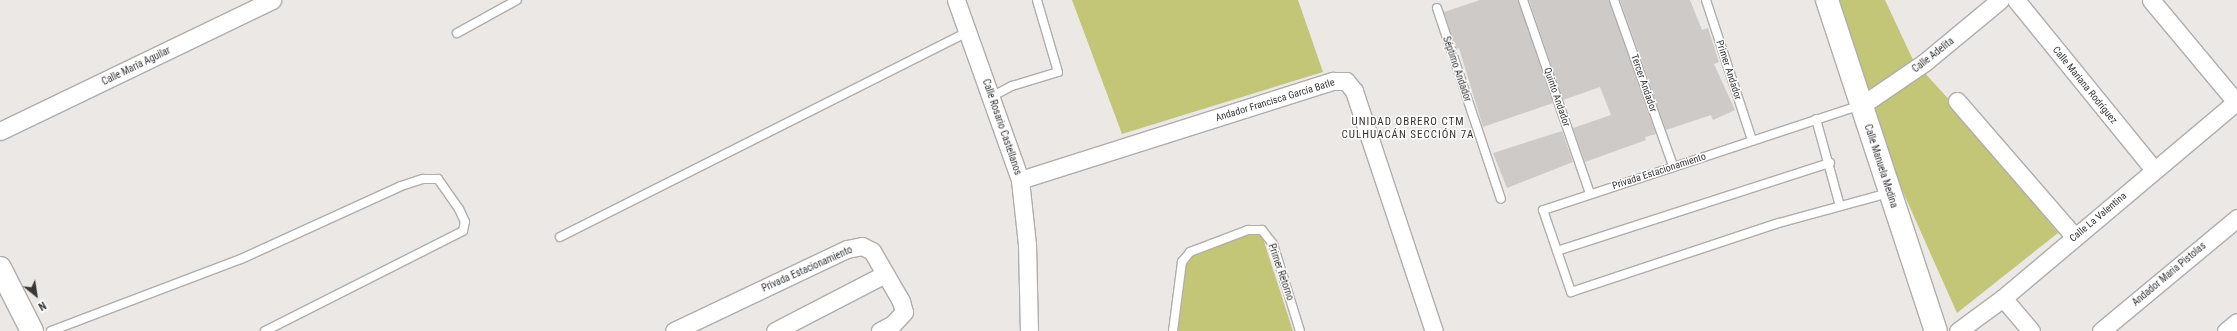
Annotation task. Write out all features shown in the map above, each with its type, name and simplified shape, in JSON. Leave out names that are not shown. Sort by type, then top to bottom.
[{"type":"street","name":"Calle María Aguilar","points":[[0,131],[272,0]]},
{"type":"street","name":"Calle Rosario Castellanos","points":[[956,0],[1020,180],[1027,244],[1029,331]]},
{"type":"street","name":"Calle Manuela Medina","points":[[1827,0],[1936,331]]},
{"type":"street","name":"Calle Adelita","points":[[1862,105],[1925,62],[2000,0]]},
{"type":"street","name":"Calle Mariana Rodríguez","points":[[2016,0],[2154,170]]},
{"type":"street","points":[[2152,0],[2237,102]]},
{"type":"street","name":"Andador Francisca García Batle","points":[[1020,180],[1333,81],[1346,81],[1354,91],[1434,331]]},
{"type":"street","points":[[1957,101],[2074,236]]},
{"type":"street","name":"Calle La Valentina","points":[[1958,331],[2003,298],[2074,236],[2237,102]]},
{"type":"street","name":"Andador María Pistolas","points":[[2101,331],[2237,218]]},
{"type":"street","name":"Privada Estacionamiento","points":[[674,331],[847,249],[862,246],[872,251],[901,301],[904,312],[893,324],[880,331]]},
{"type":"street","points":[[0,268],[32,331]]},
{"type":"street","points":[[775,331],[885,274]]},
{"type":"street","points":[[2003,298],[2030,331]]},
{"type":"street","points":[[2226,331],[2237,322]]},
{"type":"lane","points":[[457,33],[517,0]]},
{"type":"lane","points":[[991,97],[1012,86],[1058,72],[1038,0]]},
{"type":"lane","name":"Quinto Andador","points":[[1523,0],[1590,194]]},
{"type":"lane","name":"Tercer Andador","points":[[1614,0],[1673,166]]},
{"type":"lane","name":"Primer Andador","points":[[1706,0],[1752,140]]},
{"type":"lane","name":"Séptimo Andador","points":[[1437,8],[1501,199]]},
{"type":"lane","points":[[560,237],[968,32]]},
{"type":"lane","name":"Privada Estacionamiento","points":[[1862,105],[1543,210],[1571,292],[1779,223],[1890,193]]},
{"type":"lane","points":[[1816,119],[1830,163],[1840,206]]},
{"type":"lane","points":[[1557,251],[1830,163]]},
{"type":"lane","points":[[50,331],[241,259],[401,186],[423,179],[438,179],[459,209],[465,222],[463,231],[266,331]]},
{"type":"lane","name":"Primer Retorno","points":[[1172,331],[1182,262],[1190,252],[1248,230],[1262,230],[1273,244],[1300,331]]},
{"type":"green space","points":[[1072,0],[1298,0],[1323,72],[1122,134]]},
{"type":"green space","points":[[1835,0],[1885,0],[1913,60],[1953,104],[2058,233],[1957,313],[1879,138]]},
{"type":"green space","points":[[1260,229],[1293,331],[1178,331],[1188,254]]},
{"type":"building","points":[[1480,0],[1518,0],[1553,103],[1483,127],[1459,48],[1456,49],[1444,12]]},
{"type":"building","points":[[1529,0],[1609,0],[1656,134],[1645,137],[1646,140],[1585,162],[1573,128],[1611,115],[1600,87],[1563,100]]},
{"type":"building","points":[[1620,0],[1690,0],[1702,30],[1708,28],[1719,62],[1714,64],[1735,110],[1713,120],[1711,115],[1666,130]]},
{"type":"building","points":[[1562,131],[1573,162],[1507,188],[1493,153]]},
{"type":"district","name":"UNIDAD OBRERO CTM CULHUACÁN SECCIÓN 7A","points":[[1408,129]]}]
